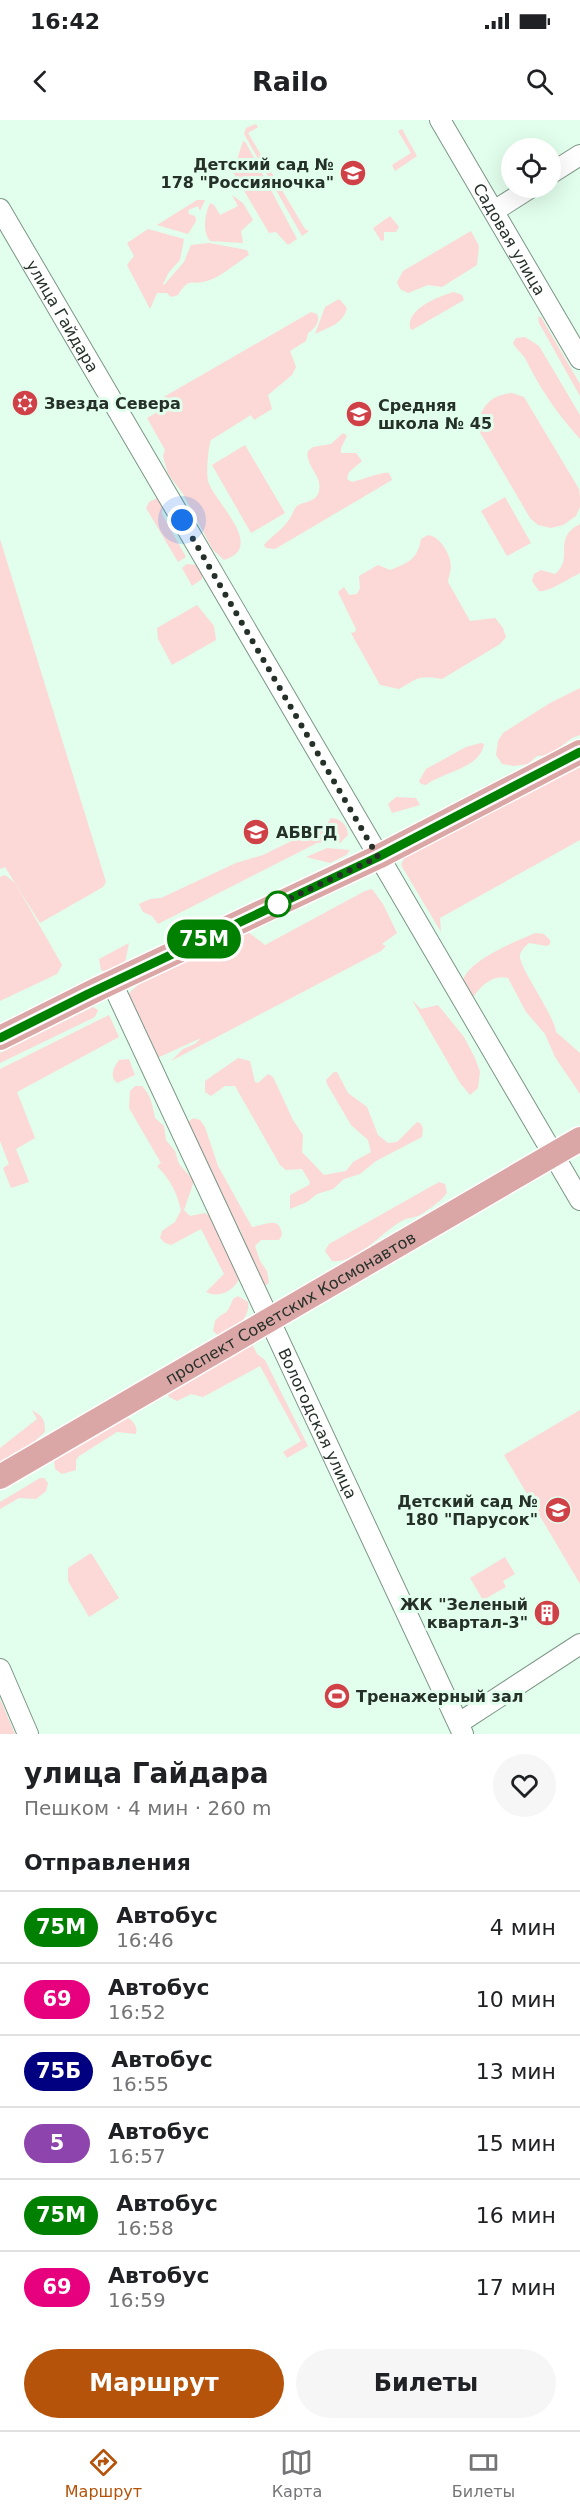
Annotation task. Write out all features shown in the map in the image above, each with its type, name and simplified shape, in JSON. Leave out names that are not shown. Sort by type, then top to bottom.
[{"type":"main road","points":[[0,1038],[378,857],[580,752]]},
{"type":"main road","name":"проспект Советских Космонавтов","points":[[0,1477],[580,1139]]},
{"type":"street","name":"Садовая улица","points":[[440,120],[580,359]]},
{"type":"street","points":[[561,167],[580,155]]},
{"type":"street","points":[[494,211],[514,198]]},
{"type":"street","name":"улица Гайдара","points":[[0,209],[580,1200]]},
{"type":"street","name":"Вологодская улица","points":[[112,983],[461,1728]]},
{"type":"street","points":[[461,1728],[580,1644]]},
{"type":"street","points":[[0,1669],[28,1734]]},
{"type":"shaded area","points":[[256,124],[258,127],[248,133],[305,229],[309,231],[302,236],[244,134],[246,128]]},
{"type":"shaded area","points":[[402,129],[417,156],[395,171],[392,165],[411,153],[398,131]]},
{"type":"shaded area","points":[[243,141],[297,239],[288,245],[276,232],[269,233],[233,172]]},
{"type":"shaded area","points":[[232,195],[243,203],[253,220],[241,231],[243,243],[210,241],[207,237],[205,222],[210,203],[220,215],[238,206]]},
{"type":"shaded area","points":[[197,200],[205,200],[200,211],[198,206],[188,210],[189,214],[195,216],[196,221],[188,234],[157,225]]},
{"type":"shaded area","points":[[390,216],[399,227],[396,232],[384,232],[384,240],[381,241],[373,228]]},
{"type":"shaded area","points":[[148,229],[184,239],[180,260],[169,272],[164,285],[184,262],[191,245],[209,243],[247,250],[249,255],[212,279],[188,284],[178,295],[171,297],[167,293],[157,293],[150,309],[127,265],[134,256],[127,243]]},
{"type":"shaded area","points":[[471,231],[479,246],[477,265],[442,287],[428,285],[408,293],[400,289],[397,282],[403,271]]},
{"type":"shaded area","points":[[454,292],[462,295],[464,300],[412,330],[410,328],[410,321],[418,309],[432,300]]},
{"type":"shaded area","points":[[339,299],[347,308],[342,318],[315,334],[325,307]]},
{"type":"shaded area","points":[[311,312],[317,314],[318,317],[315,327],[308,333],[306,341],[290,351],[296,367],[292,375],[268,395],[272,409],[254,420],[251,415],[211,440],[208,481],[239,535],[240,545],[236,554],[224,560],[213,550],[183,494],[168,474],[163,456],[165,450],[147,418],[159,411],[154,407],[155,402]]},
{"type":"shaded area","points":[[538,317],[541,317],[580,384],[580,396],[539,323]]},
{"type":"shaded area","points":[[525,337],[539,346],[580,415],[580,439],[536,380],[525,358],[513,343],[516,338]]},
{"type":"shaded area","points":[[512,393],[524,397],[579,489],[580,507],[576,516],[563,525],[551,528],[538,525],[530,518],[478,429],[483,409],[487,404],[504,394]]},
{"type":"shaded area","points":[[343,433],[347,436],[341,453],[356,453],[362,461],[349,472],[347,479],[352,482],[377,474],[389,473],[392,480],[275,549],[266,548],[264,545],[284,526],[297,506],[318,495],[320,485],[307,456],[308,451],[313,447],[331,444]]},
{"type":"shaded area","points":[[245,445],[285,513],[251,533],[212,465]]},
{"type":"shaded area","points":[[159,497],[162,499],[162,514],[186,557],[178,562],[146,508],[149,502]]},
{"type":"shaded area","points":[[505,497],[531,543],[507,556],[481,511]]},
{"type":"shaded area","points":[[580,524],[580,573],[553,588],[539,591],[532,581],[534,574],[541,570],[555,574],[561,568],[567,536]]},
{"type":"shaded area","points":[[428,535],[441,542],[447,552],[451,562],[448,582],[470,621],[495,618],[503,628],[506,637],[500,644],[442,679],[419,678],[399,689],[380,685],[351,633],[356,629],[338,592],[344,587],[349,595],[357,594],[360,588],[359,576],[378,565],[390,570],[407,562],[415,556],[421,539]]},
{"type":"shaded area","points":[[0,539],[106,882],[103,887],[40,923],[5,867],[0,869]]},
{"type":"shaded area","points":[[187,564],[196,565],[202,573],[202,579],[192,586],[182,568]]},
{"type":"shaded area","points":[[197,605],[214,626],[216,640],[172,665],[158,639],[157,628]]},
{"type":"shaded area","points":[[580,688],[580,735],[572,738],[550,755],[537,756],[528,764],[514,766],[502,764],[496,755],[498,741],[503,733],[550,703]]},
{"type":"shaded area","points":[[484,744],[481,752],[468,765],[426,785],[419,781],[426,769],[466,747]]},
{"type":"shaded area","points":[[580,767],[580,840],[440,918],[441,932],[401,865],[406,854]]},
{"type":"shaded area","points":[[396,797],[416,798],[420,805],[392,813],[388,804]]},
{"type":"shaded area","points":[[331,818],[345,825],[348,835],[340,843],[335,840],[327,824]]},
{"type":"shaded area","points":[[322,826],[327,832],[325,842],[317,843],[158,924],[152,916],[143,912],[139,904],[150,899],[161,898],[236,863],[263,855]]},
{"type":"shaded area","points":[[327,848],[350,850],[346,855],[330,863],[306,857]]},
{"type":"shaded area","points":[[5,875],[15,883],[62,965],[57,974],[0,1001],[0,877]]},
{"type":"shaded area","points":[[372,889],[383,904],[397,933],[382,944],[386,946],[381,951],[171,1061],[183,1049],[195,1044],[201,1038],[155,1059],[127,995],[139,984],[248,932],[265,945]]},
{"type":"shaded area","points":[[535,933],[544,934],[550,940],[550,944],[547,946],[529,943],[520,955],[521,960],[556,1032],[580,1053],[580,1094],[555,1057],[545,1034],[526,1012],[508,978],[493,979],[470,997],[463,984],[471,968],[481,960]]},
{"type":"shaded area","points":[[129,943],[125,963],[106,972],[101,970],[99,959]]},
{"type":"shaded area","points":[[412,1000],[421,1009],[438,1005],[464,1037],[480,1072],[478,1088],[470,1095],[460,1083]]},
{"type":"shaded area","points":[[93,1007],[98,1010],[95,1017],[0,1063],[0,1053]]},
{"type":"shaded area","points":[[109,1015],[119,1037],[17,1092],[35,1138],[16,1149],[29,1182],[11,1188],[3,1168],[9,1164],[0,1141],[0,1069]]},
{"type":"shaded area","points":[[238,1058],[250,1061],[255,1082],[258,1083],[268,1074],[273,1077],[293,1120],[303,1135],[302,1152],[324,1175],[346,1171],[353,1162],[371,1152],[368,1140],[351,1125],[327,1084],[326,1080],[334,1072],[337,1072],[348,1093],[367,1107],[378,1135],[388,1143],[397,1142],[417,1122],[423,1128],[422,1137],[376,1161],[360,1174],[344,1179],[333,1189],[317,1194],[307,1202],[290,1209],[290,1195],[309,1185],[310,1182],[302,1169],[286,1170],[280,1165],[235,1086],[225,1086],[211,1096],[205,1092],[205,1081]]},
{"type":"shaded area","points":[[129,1059],[135,1075],[117,1083],[113,1077],[115,1066],[119,1060]]},
{"type":"shaded area","points":[[135,1086],[142,1086],[148,1093],[155,1118],[164,1126],[166,1140],[175,1151],[179,1164],[194,1181],[184,1210],[190,1216],[205,1213],[210,1216],[240,1276],[235,1285],[226,1292],[211,1294],[206,1292],[224,1274],[201,1229],[171,1245],[160,1238],[162,1231],[175,1222],[181,1210],[172,1186],[157,1166],[161,1163],[129,1108],[130,1091]]},
{"type":"shaded area","points":[[193,1118],[200,1120],[205,1127],[218,1166],[252,1227],[275,1223],[281,1229],[282,1235],[279,1240],[261,1240],[255,1246],[260,1261],[267,1271],[269,1283],[263,1287],[236,1238],[242,1232],[236,1227],[187,1123]]},
{"type":"shaded area","points":[[439,1182],[445,1184],[447,1193],[441,1199],[418,1216],[402,1221],[359,1253],[341,1261],[332,1261],[325,1251],[329,1244]]},
{"type":"shaded area","points":[[238,1296],[248,1302],[247,1313],[235,1328],[220,1337],[213,1331],[215,1321],[227,1311],[233,1299]]},
{"type":"shaded area","points":[[252,1344],[257,1354],[265,1360],[308,1446],[287,1458],[283,1452],[301,1441],[260,1366],[203,1397],[191,1394],[177,1401],[169,1397],[167,1393]]},
{"type":"shaded area","points":[[32,1410],[43,1419],[45,1432],[27,1448],[0,1464],[0,1448],[37,1419]]},
{"type":"shaded area","name":"Детский сад № 180 \"Парусок\"","points":[[580,1410],[580,1584],[504,1455]]},
{"type":"shaded area","points":[[126,1417],[134,1424],[136,1434],[117,1432],[79,1456],[76,1460],[76,1470],[62,1474],[55,1469],[54,1461],[60,1454]]},
{"type":"shaded area","points":[[40,1478],[44,1478],[48,1483],[46,1491],[36,1499],[19,1498],[0,1509],[0,1502]]},
{"type":"shaded area","points":[[91,1553],[119,1598],[89,1617],[68,1581],[68,1568]]},
{"type":"shaded area","points":[[505,1557],[515,1574],[503,1581],[506,1587],[483,1600],[470,1578]]},
{"type":"shaded area","points":[[0,1699],[15,1734],[0,1734]]},
{"type":"bus line","name":"75М","points":[[0,1038],[378,857],[580,752]]},
{"type":"place","name":"Детский сад № 178 \"Россияночка\"","points":[[353,173]]},
{"type":"place","name":"Звезда Севера","points":[[25,403]]},
{"type":"place","name":"Средняя школа № 45","points":[[359,414]]},
{"type":"place","name":"АБВГД","points":[[256,832]]},
{"type":"place","name":"Детский сад № 180 \"Парусок\"","points":[[558,1510]]},
{"type":"place","name":"ЖК \"Зеленый квартал-3\"","points":[[547,1613]]},
{"type":"place","name":"Тренажерный зал","points":[[337,1696]]},
{"type":"route","points":[[182,520],[378,857],[278,904]]}]
